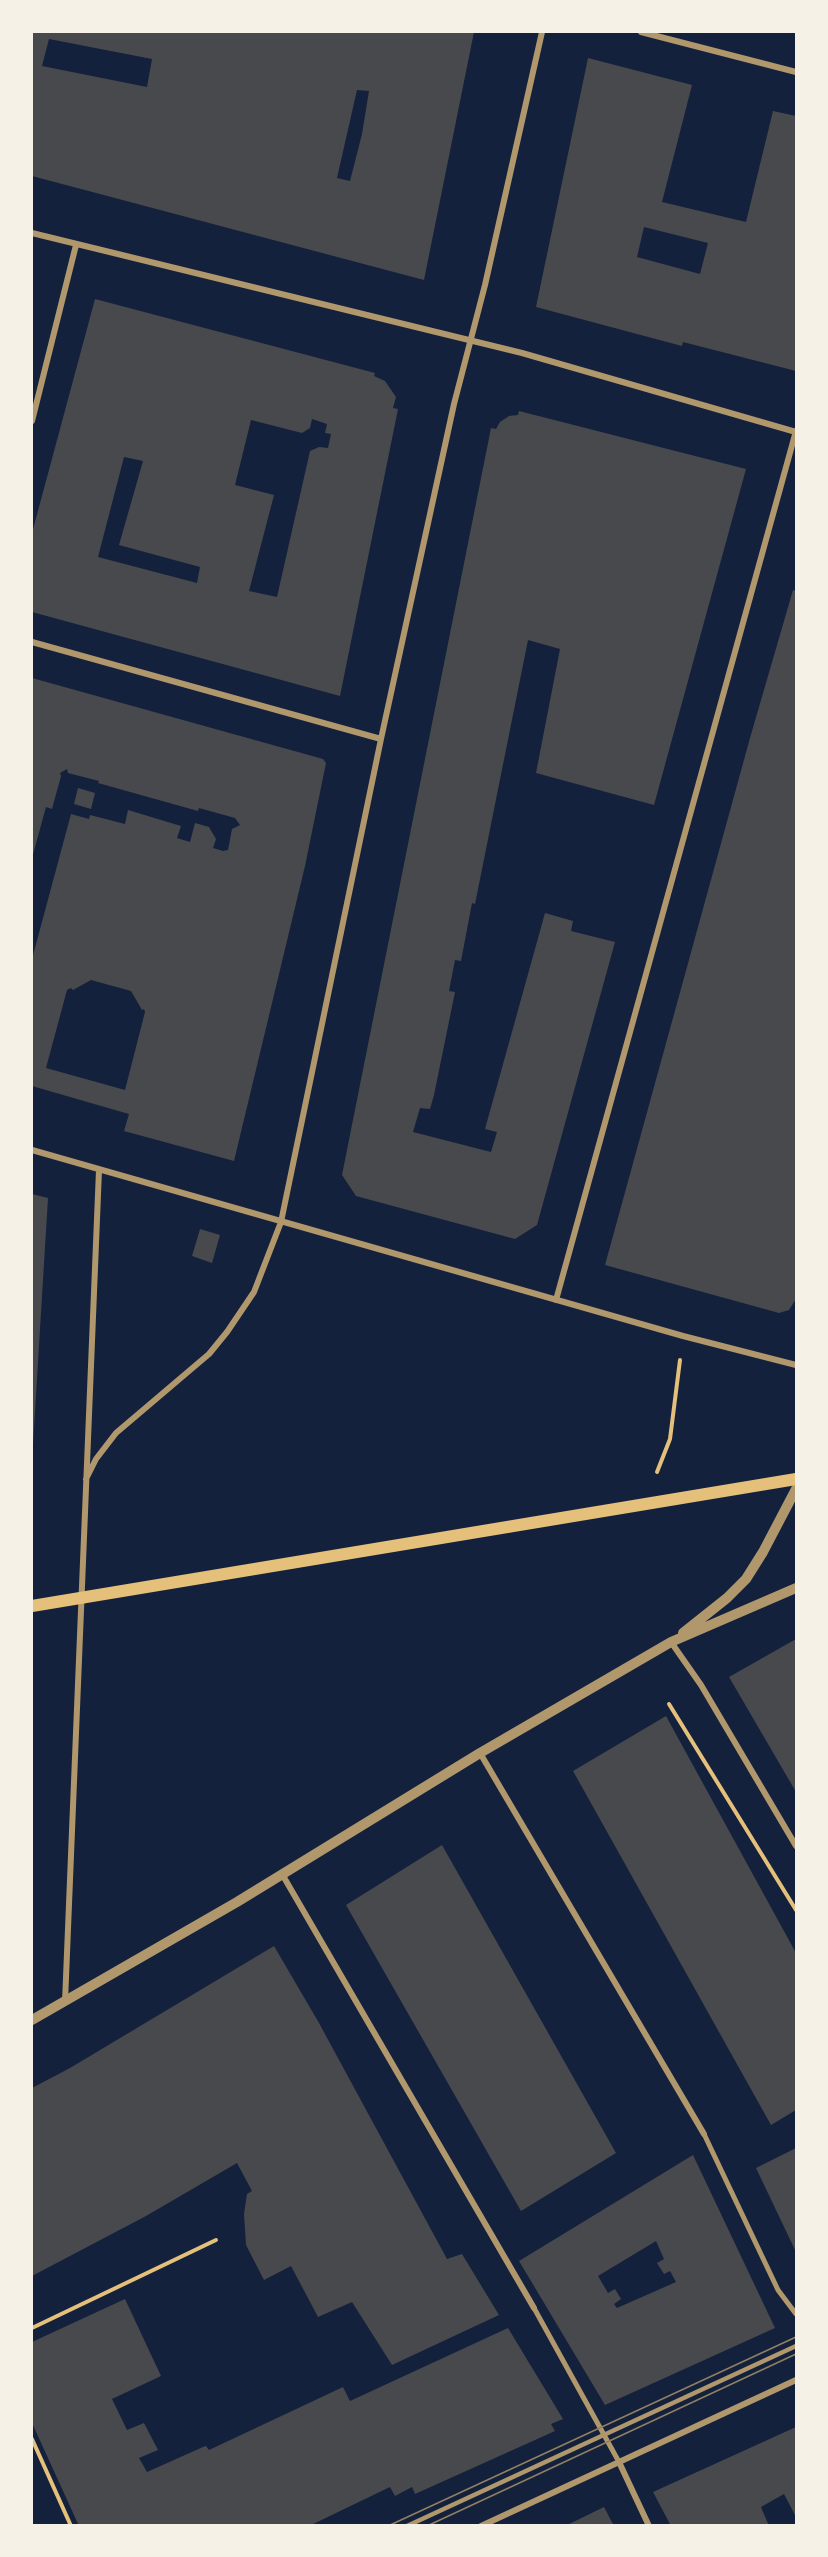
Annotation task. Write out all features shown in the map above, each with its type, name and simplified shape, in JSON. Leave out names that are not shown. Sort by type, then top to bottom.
[{"type":"main road","points":[[32,1606],[796,1479]]},
{"type":"street","points":[[86,1479],[96,1459],[116,1433],[209,1354],[227,1332],[254,1292],[281,1222],[381,739],[454,404],[542,32]]},
{"type":"street","points":[[641,32],[796,72]]},
{"type":"street","points":[[32,233],[470,340],[796,432],[556,1300]]},
{"type":"street","points":[[32,421],[76,245]]},
{"type":"street","points":[[32,642],[381,739]]},
{"type":"street","points":[[32,1150],[683,1336],[796,1365]]},
{"type":"street","points":[[65,2002],[99,1170]]},
{"type":"street","points":[[670,1642],[727,1598],[746,1579],[796,1489]]},
{"type":"street","points":[[32,2020],[282,1874],[480,1753],[670,1642],[796,1588]]},
{"type":"street","points":[[670,1642],[701,1685],[796,1845]]},
{"type":"street","points":[[480,1753],[704,2133],[778,2290],[796,2314]]},
{"type":"street","points":[[282,1874],[534,2308],[619,2462],[649,2526]]},
{"type":"street","points":[[481,2526],[796,2380]]},
{"type":"lane","points":[[407,2526],[796,2346]]},
{"type":"path","points":[[670,1439],[680,1367]]},
{"type":"path","points":[[669,1704],[796,1910]]},
{"type":"path","points":[[32,2328],[216,2240]]},
{"type":"path","points":[[32,2439],[71,2526]]},
{"type":"building","points":[[32,32],[474,32],[424,280],[32,176]],"holes":[[[49,39],[152,59],[147,87],[42,66]],[[357,90],[369,91],[362,134],[350,181],[337,178]]]},
{"type":"building","points":[[588,58],[692,85],[662,202],[746,222],[773,111],[796,116],[796,371],[683,342],[682,346],[536,307]],"holes":[[[644,227],[708,243],[700,274],[637,257]]]},
{"type":"building","points":[[95,299],[375,373],[374,376],[385,381],[396,397],[393,408],[398,409],[340,696],[32,612],[32,533]],"holes":[[[312,419],[327,424],[325,433],[331,434],[328,448],[319,447],[310,451],[277,597],[249,591],[274,495],[235,485],[251,420],[302,433],[310,428]],[[124,457],[143,461],[119,545],[200,567],[197,583],[98,557]]]},
{"type":"building","points":[[519,411],[746,469],[654,805],[536,773],[560,649],[528,640],[475,904],[472,903],[461,961],[455,960],[449,991],[455,992],[434,1095],[430,1109],[420,1108],[413,1132],[491,1152],[497,1132],[485,1129],[545,913],[573,921],[571,931],[615,942],[537,1225],[515,1239],[356,1196],[342,1175],[491,428],[496,429],[500,422],[509,416],[518,415]]},
{"type":"building","points":[[793,590],[796,591],[796,1299],[789,1310],[779,1313],[605,1265]]},
{"type":"building","points":[[32,678],[323,759],[326,763],[305,866],[234,1161],[124,1131],[129,1114],[32,1086],[32,959],[71,814],[89,819],[90,815],[125,824],[128,810],[181,826],[177,838],[190,842],[195,823],[209,827],[216,839],[213,848],[223,851],[228,850],[232,829],[240,825],[235,818],[199,808],[198,811],[98,783],[99,781],[68,773],[67,769],[60,773],[52,809],[46,807],[32,858]],"holes":[[[91,980],[131,991],[145,1012],[125,1090],[46,1068],[67,990],[71,988],[73,990]]]},
{"type":"building","points":[[78,788],[95,793],[91,809],[74,804]]},
{"type":"building","points":[[32,1194],[48,1198],[33,1444],[32,1444]]},
{"type":"building","points":[[200,1229],[220,1235],[212,1263],[192,1256]]},
{"type":"building","points":[[796,1639],[796,1792],[729,1677]]},
{"type":"building","points":[[666,1716],[796,1953],[796,2110],[771,2125],[573,1771]]},
{"type":"building","points":[[442,1845],[616,2153],[521,2211],[346,1905]]},
{"type":"building","points":[[274,1946],[319,2023],[447,2259],[462,2254],[499,2315],[392,2365],[352,2302],[318,2317],[291,2266],[264,2280],[246,2245],[244,2214],[247,2194],[252,2191],[237,2163],[146,2216],[32,2276],[32,2088],[70,2068]]},
{"type":"building","points":[[796,2148],[796,2252],[756,2168]]},
{"type":"building","points":[[693,2155],[775,2328],[605,2405],[519,2261]],"holes":[[[656,2241],[664,2259],[657,2263],[664,2274],[670,2271],[676,2282],[617,2308],[614,2304],[621,2299],[615,2289],[608,2293],[598,2276]]]},
{"type":"building","points":[[125,2299],[161,2376],[112,2399],[127,2430],[144,2423],[158,2450],[139,2458],[147,2472],[203,2447],[206,2446],[209,2450],[343,2387],[350,2401],[508,2328],[563,2419],[551,2424],[555,2431],[415,2494],[412,2487],[395,2496],[390,2487],[309,2526],[79,2526],[32,2423],[32,2342]]},
{"type":"building","points":[[796,2427],[796,2517],[784,2494],[761,2507],[769,2526],[671,2526],[653,2492]]},
{"type":"building","points":[[604,2507],[614,2526],[565,2526]]},
{"type":"tram line","points":[[388,2526],[796,2337]]},
{"type":"tram line","points":[[427,2526],[796,2354]]}]
